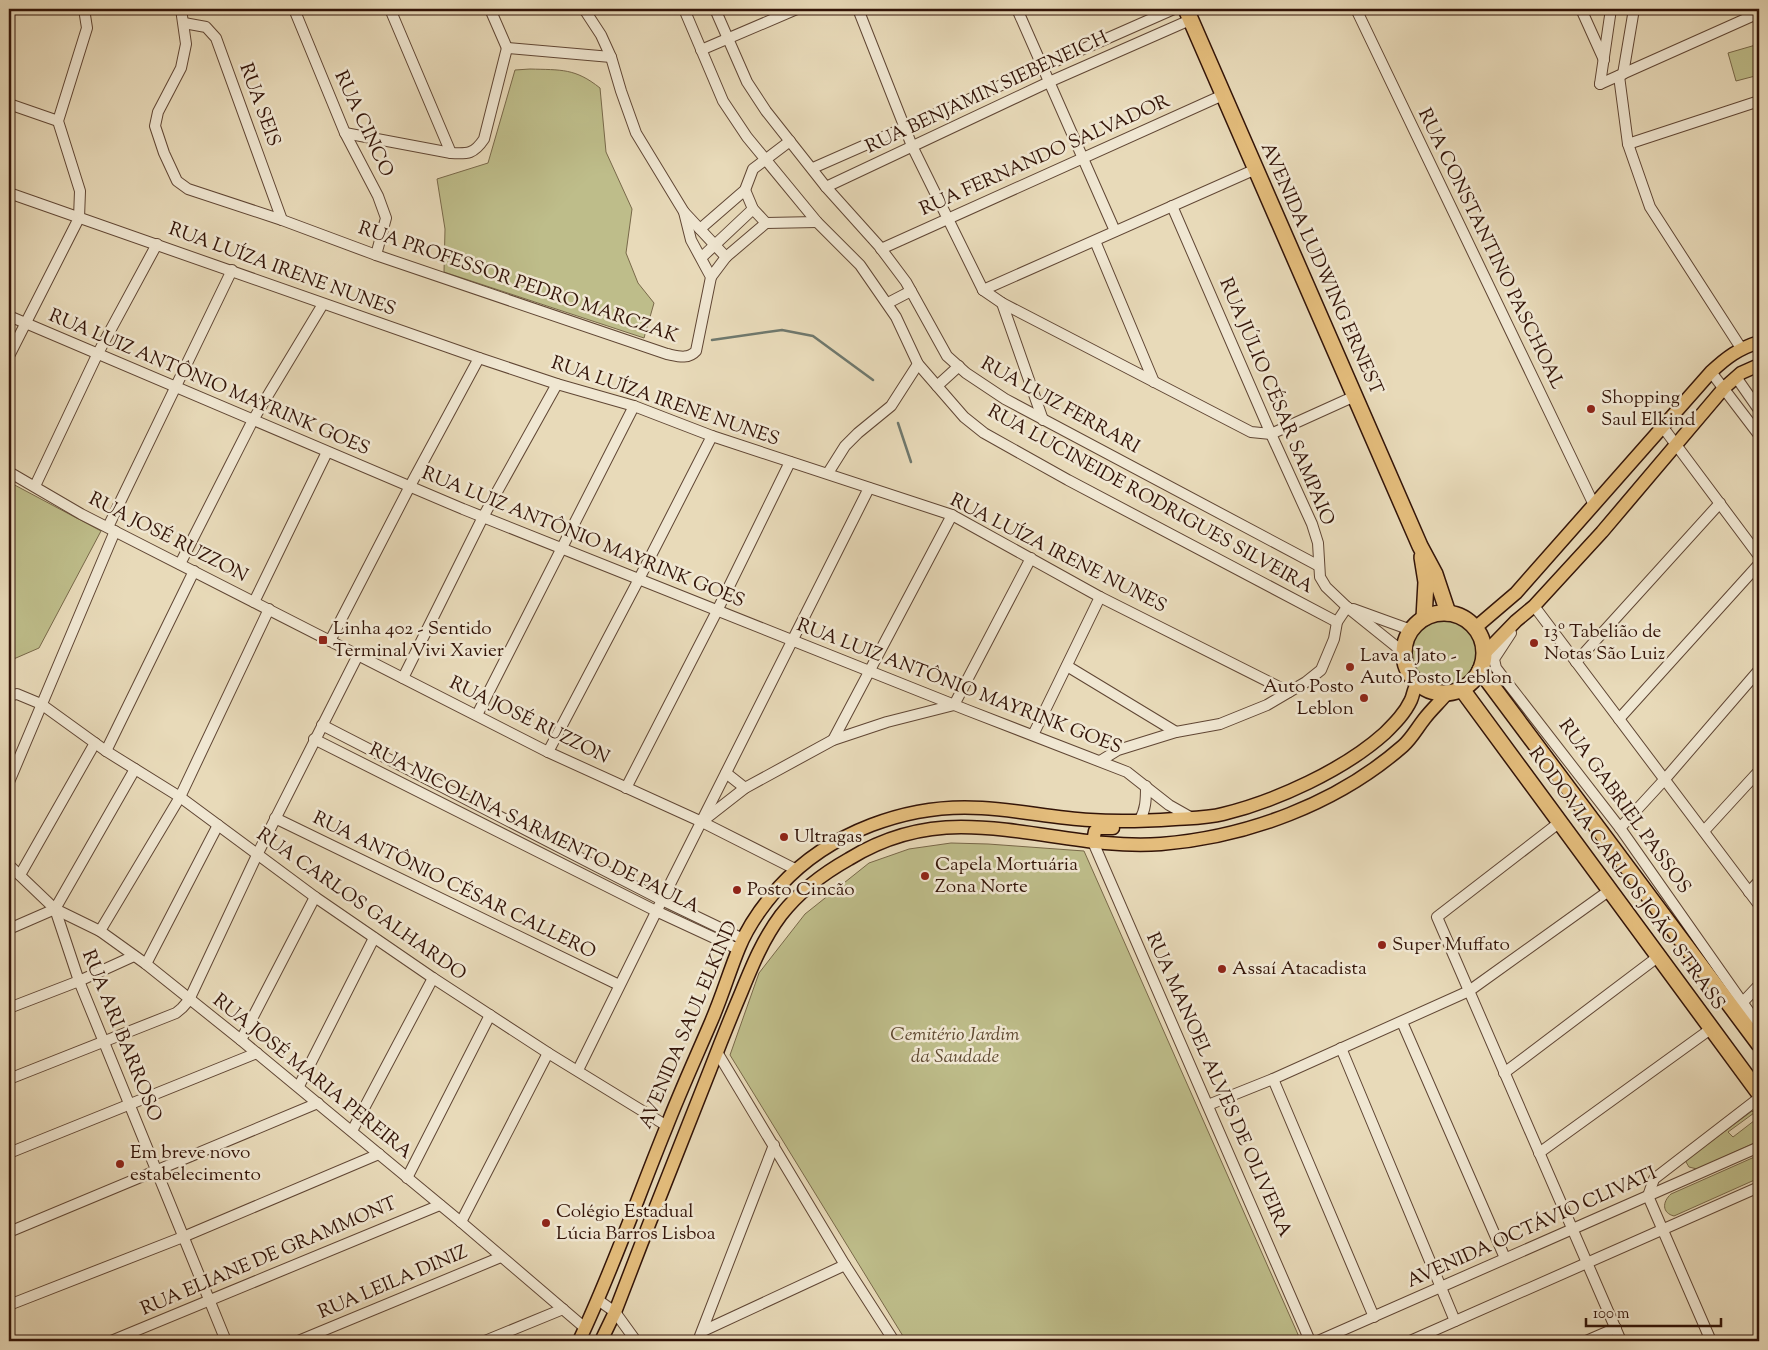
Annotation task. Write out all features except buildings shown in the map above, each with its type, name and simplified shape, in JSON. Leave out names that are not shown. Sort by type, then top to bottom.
[{"type":"highway","name":"AVENIDA LUDWING ERNEST","points":[[1188,14],[1420,546],[1436,574],[1448,613]]},
{"type":"highway","name":"AVENIDA LUDWING ERNEST","points":[[1420,546],[1426,582],[1424,618]]},
{"type":"highway","points":[[1448,613],[1463,618],[1475,628],[1482,642],[1484,654],[1480,670],[1472,680],[1455,690],[1428,690],[1418,684],[1411,676],[1405,664],[1405,643],[1411,630],[1424,618],[1431,615],[1448,613]]},
{"type":"highway","name":"RODOVIA CARLOS JOÃO STRASS","points":[[1480,670],[1759,1044]]},
{"type":"highway","name":"RODOVIA CARLOS JOÃO STRASS","points":[[1455,690],[1560,822],[1759,1093]]},
{"type":"main road","points":[[1475,628],[1516,593],[1711,372],[1726,358],[1741,348],[1759,342]]},
{"type":"main road","points":[[1741,348],[1747,370]]},
{"type":"main road","points":[[1484,654],[1531,608],[1602,532],[1724,388],[1736,377],[1759,365]]},
{"type":"main road","name":"AVENIDA SAUL ELKIND","points":[[579,1341],[598,1300],[667,1126],[717,1008],[741,944],[765,905],[797,870],[848,836],[868,826],[898,816],[936,809],[959,807],[983,808],[1090,820],[1139,821],[1221,815],[1269,800],[1325,773],[1367,747],[1396,722],[1411,700],[1414,688],[1418,684]]},
{"type":"main road","name":"AVENIDA SAUL ELKIND","points":[[601,1341],[615,1312],[759,950],[783,913],[819,878],[837,865],[875,844],[917,831],[958,827],[982,828],[1093,842],[1160,844],[1229,833],[1280,818],[1332,794],[1370,772],[1404,745],[1414,735],[1424,719],[1455,690]]},
{"type":"main road","points":[[1093,842],[1093,834],[1099,828],[1124,828],[1139,821]]},
{"type":"main road","points":[[783,913],[804,879],[797,870]]},
{"type":"main road","points":[[717,1008],[717,1022],[711,1040],[717,1052]]},
{"type":"street","points":[[9,356],[79,218],[80,190],[58,121],[86,28],[84,9]]},
{"type":"street","name":"RUA PROFESSOR PEDRO MARCZAK","points":[[180,9],[184,23],[186,44],[181,68],[158,112],[155,126],[164,153],[177,181],[188,189],[282,220],[376,255],[680,357],[688,357],[696,351],[711,277]]},
{"type":"street","name":"RUA CINCO","points":[[294,9],[344,133],[378,196],[386,218],[376,255]]},
{"type":"street","points":[[390,9],[451,153]]},
{"type":"street","points":[[344,133],[451,153],[465,154],[477,150],[484,139],[507,48],[490,9]]},
{"type":"street","points":[[584,9],[601,35],[611,57],[636,133],[684,212],[726,257]]},
{"type":"street","name":"RUA LUCINEIDE RODRIGUES SILVEIRA","points":[[684,9],[723,101],[747,137],[817,222],[860,265],[896,316],[918,364],[964,417],[984,433],[1068,480],[1337,622]]},
{"type":"street","name":"RUA LUIZ FERRARI","points":[[715,9],[747,82],[766,111],[813,168],[826,187],[881,249],[911,291],[947,356],[966,373],[1042,420],[1319,566]]},
{"type":"street","points":[[701,50],[797,9]]},
{"type":"street","points":[[858,9],[912,146],[983,290],[1002,303],[1252,432],[1271,434],[1354,396]]},
{"type":"street","points":[[1017,9],[1115,231]]},
{"type":"street","name":"RUA BENJAMIN SIEBENEICH","points":[[813,168],[1174,9]]},
{"type":"street","name":"RUA CONSTANTINO PASCHOAL","points":[[1356,9],[1594,505]]},
{"type":"street","points":[[1581,9],[1604,60]]},
{"type":"street","points":[[1611,9],[1600,84],[1752,13]]},
{"type":"street","points":[[1634,9],[1621,75],[1628,144],[1650,207],[1741,348]]},
{"type":"street","name":"RUA BENJAMIN SIEBENEICH","points":[[826,187],[1188,14]]},
{"type":"street","name":"RUA SEIS","points":[[184,23],[206,27],[216,38],[282,220]]},
{"type":"street","points":[[507,48],[611,57]]},
{"type":"street","name":"RUA FERNANDO SALVADOR","points":[[881,249],[1223,95]]},
{"type":"street","points":[[1628,144],[1759,101]]},
{"type":"street","points":[[9,104],[58,121]]},
{"type":"street","points":[[700,229],[745,190],[754,169],[790,141]]},
{"type":"street","points":[[983,290],[1256,170]]},
{"type":"street","points":[[745,190],[753,209],[766,223]]},
{"type":"street","name":"RUA LUÍZA IRENE NUNES","points":[[9,193],[479,358],[557,384],[634,406],[712,436],[828,473],[952,516],[1100,597],[1289,692]]},
{"type":"street","name":"RUA JÚLIO CÉSAR SAMPAIO","points":[[1172,206],[1312,524],[1318,543],[1320,577],[1326,587],[1347,607],[1404,652]]},
{"type":"street","points":[[702,257],[753,209]]},
{"type":"street","points":[[684,212],[691,240],[702,257],[711,277],[726,257],[766,223],[817,222]]},
{"type":"street","points":[[1095,240],[1154,382]]},
{"type":"street","points":[[34,486],[98,355],[157,244]]},
{"type":"street","points":[[9,782],[36,720],[111,529],[232,270]]},
{"type":"street","points":[[888,304],[911,291]]},
{"type":"street","points":[[1002,303],[1042,420]]},
{"type":"street","points":[[180,564],[253,420],[322,304]]},
{"type":"street","name":"RUA LUIZ ANTÔNIO MAYRINK GOES","points":[[9,316],[483,517],[870,672],[1127,772],[1169,805],[1192,818]]},
{"type":"street","points":[[330,640],[479,358]]},
{"type":"street","points":[[828,473],[845,446],[891,406],[918,364]]},
{"type":"street","points":[[937,386],[958,366]]},
{"type":"street","points":[[1711,372],[1759,435]]},
{"type":"street","points":[[1736,377],[1759,410]]},
{"type":"street","points":[[403,678],[483,517],[557,384]]},
{"type":"street","points":[[477,715],[634,406]]},
{"type":"street","points":[[1662,426],[1759,556]]},
{"type":"street","points":[[548,752],[712,436]]},
{"type":"street","points":[[254,602],[327,452]]},
{"type":"street","points":[[626,788],[717,611],[790,462]]},
{"type":"street","name":"RUA JOSÉ RUZZON","points":[[9,472],[111,529],[548,752],[702,822],[797,870]]},
{"type":"street","points":[[578,1070],[869,488]]},
{"type":"street","points":[[1576,662],[1720,504]]},
{"type":"street","points":[[833,740],[952,516]]},
{"type":"street","points":[[702,822],[745,788],[833,740],[887,722],[954,705],[1031,558]]},
{"type":"street","points":[[1619,719],[1759,564]]},
{"type":"street","points":[[106,751],[194,571]]},
{"type":"street","points":[[1033,736],[1100,597]]},
{"type":"street","points":[[1100,761],[1118,750],[1176,732],[1220,724],[1267,705],[1306,682],[1320,670],[1334,639],[1337,622],[1347,607]]},
{"type":"street","name":"RUA JÚLIO CÉSAR SAMPAIO","points":[[1347,607],[1411,630]]},
{"type":"street","points":[[1531,608],[1576,662],[1759,906]]},
{"type":"street","name":"RUA GABRIEL PASSOS","points":[[1531,608],[1501,646],[1494,659],[1496,668],[1620,828],[1759,1026]]},
{"type":"street","points":[[100,931],[180,797],[269,609]]},
{"type":"street","points":[[9,1079],[102,1040],[176,1013],[189,1000],[274,818],[358,655]]},
{"type":"street","points":[[1067,666],[1176,732]]},
{"type":"street","points":[[1620,828],[1759,670]]},
{"type":"street","name":"RUA CARLOS GALHARDO","points":[[9,696],[17,694],[41,704],[106,751],[180,797],[257,855],[433,978],[548,1053],[667,1126]]},
{"type":"street","points":[[1518,720],[1526,705]]},
{"type":"street","name":"RUA NICOLINA SARMENTO DE PAULA","points":[[322,725],[662,900],[741,944]]},
{"type":"street","name":"RUA NICOLINA SARMENTO DE PAULA","points":[[314,739],[656,911],[741,944]]},
{"type":"street","points":[[20,875],[94,742]]},
{"type":"street","points":[[9,929],[55,909],[134,769]]},
{"type":"street","points":[[1704,831],[1759,772]]},
{"type":"street","points":[[726,773],[745,788]]},
{"type":"street","points":[[1139,821],[1143,816],[1146,803],[1146,786]]},
{"type":"street","name":"RUA ANTÔNIO CÉSAR CALLERO","points":[[274,818],[619,985]]},
{"type":"street","points":[[1560,822],[1437,917],[1622,1341]]},
{"type":"street","points":[[146,964],[218,824]]},
{"type":"street","name":"RUA MANOEL ALVES DE OLIVEIRA","points":[[1093,842],[1310,1341]]},
{"type":"street","name":"RUA JOSÉ MARIA PEREIRA","points":[[9,865],[55,909],[100,931],[146,964],[241,1040],[461,1222],[585,1328]]},
{"type":"street","points":[[1749,892],[1759,880]]},
{"type":"street","points":[[1208,1105],[1273,1079],[1469,991],[1610,890]]},
{"type":"street","points":[[241,1040],[316,897]]},
{"type":"street","name":"RUA ARI BARROSO","points":[[55,909],[78,981],[226,1341]]},
{"type":"street","points":[[298,1086],[374,938]]},
{"type":"street","points":[[9,1008],[78,981],[134,956]]},
{"type":"street","points":[[1504,1073],[1659,956]]},
{"type":"street","points":[[352,1132],[433,978]]},
{"type":"street","points":[[1742,1003],[1759,984]]},
{"type":"street","points":[[408,1178],[490,1015]]},
{"type":"street","points":[[1402,1022],[1505,1258]]},
{"type":"street","points":[[1539,1153],[1712,1028]]},
{"type":"street","points":[[1341,1048],[1455,1321]]},
{"type":"street","points":[[717,1052],[894,1341]]},
{"type":"street","points":[[9,1153],[257,1053]]},
{"type":"street","points":[[461,1222],[548,1053]]},
{"type":"street","points":[[1273,1079],[1374,1317]]},
{"type":"street","points":[[1711,1341],[1648,1196],[1654,1179],[1759,1098]]},
{"type":"street","points":[[9,1232],[318,1103]]},
{"type":"street","points":[[698,1341],[774,1145]]},
{"type":"street","name":"AVENIDA OCTÁVIO CLIVATI","points":[[1318,1341],[1759,1147]]},
{"type":"street","points":[[9,1306],[183,1237],[379,1154]]},
{"type":"street","points":[[1410,1341],[1759,1187]]},
{"type":"street","name":"RUA ELIANE DE GRAMMONT","points":[[111,1341],[440,1205]]},
{"type":"street","name":"RUA LEILA DINIZ","points":[[298,1341],[501,1256]]},
{"type":"street","points":[[703,1331],[846,1265]]},
{"type":"street","points":[[598,1300],[615,1312],[636,1341]]},
{"type":"street","points":[[486,1341],[563,1309]]},
{"type":"street","points":[[1586,1341],[1616,1328]]},
{"type":"green space","points":[[1759,44],[1759,75],[1736,81],[1728,53]]},
{"type":"green space","points":[[515,70],[559,70],[575,73],[600,88],[606,152],[632,209],[626,253],[638,283],[654,303],[644,338],[444,272],[445,229],[437,179],[488,163]]},
{"type":"green space","points":[[9,482],[101,531],[39,648],[9,661]]},
{"type":"green space","points":[[1442,618],[1455,621],[1466,628],[1473,639],[1476,652],[1473,665],[1466,676],[1455,683],[1442,686],[1429,683],[1418,676],[1411,665],[1408,652],[1411,639],[1418,628],[1429,621]]},
{"type":"green space","name":"Cemitério Jardim da Saudade","points":[[951,843],[1084,851],[1300,1339],[1294,1341],[906,1341],[730,1055],[759,973],[805,914],[869,863],[909,849]]},
{"type":"green space","points":[[1752,1111],[1754,1113],[1728,1132],[1733,1137],[1759,1117],[1759,1141],[1697,1169],[1689,1167],[1686,1160]]},
{"type":"green space","points":[[1759,1155],[1759,1178],[1674,1216],[1665,1210],[1666,1200],[1671,1194]]},
{"type":"waterway","points":[[712,340],[782,330],[813,336],[873,380]]},
{"type":"waterway","points":[[898,423],[911,462]]},
{"type":"place","name":"Shopping Saul Elkind","points":[[1591,409]]},
{"type":"place","name":"Linha 402 - Sentido Terminal Vivi Xavier","points":[[323,640]]},
{"type":"place","name":"13º Tabelião de Notas São Luiz","points":[[1534,643]]},
{"type":"place","name":"Lava a Jato - Auto Posto Leblon","points":[[1350,667]]},
{"type":"place","name":"Auto Posto Leblon","points":[[1364,698]]},
{"type":"place","name":"Ultragas","points":[[784,837]]},
{"type":"place","name":"Capela Mortuária Zona Norte","points":[[925,876]]},
{"type":"place","name":"Posto Cincão","points":[[737,890]]},
{"type":"place","name":"Super Muffato","points":[[1382,945]]},
{"type":"place","name":"Assaí Atacadista","points":[[1222,969]]},
{"type":"place","name":"Em breve novo estabelecimento","points":[[120,1164]]},
{"type":"place","name":"Colégio Estadual Lúcia Barros Lisboa","points":[[546,1223]]}]
